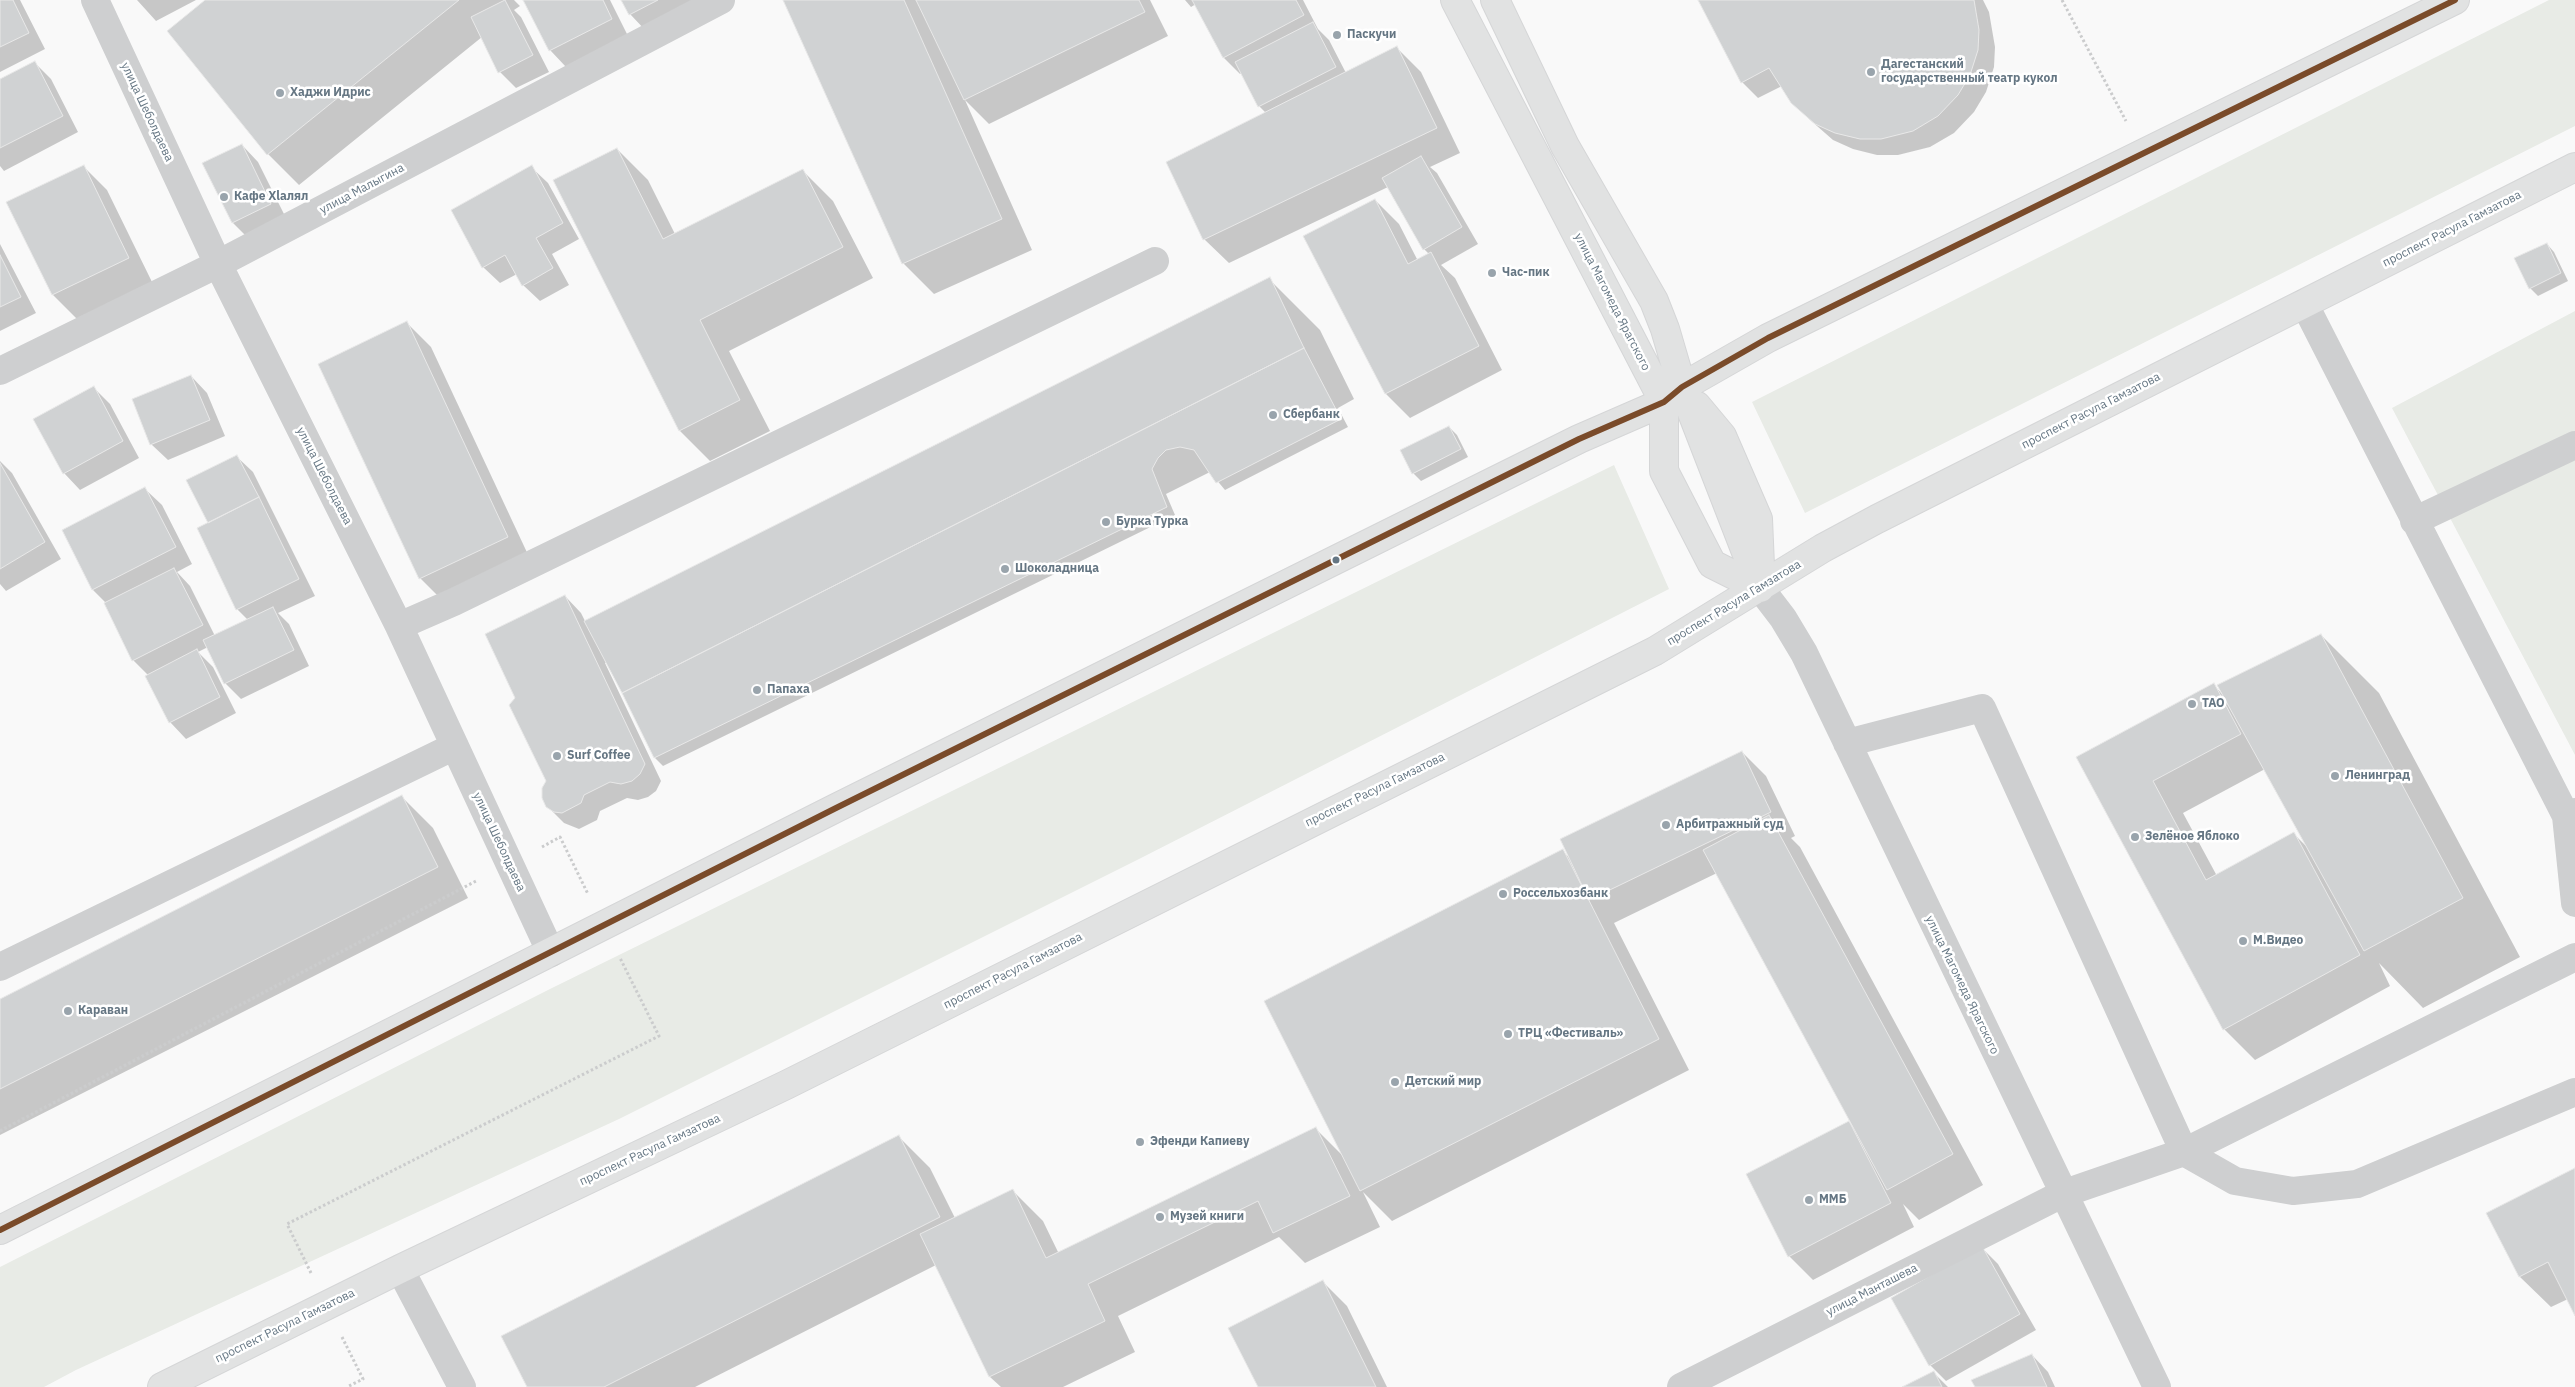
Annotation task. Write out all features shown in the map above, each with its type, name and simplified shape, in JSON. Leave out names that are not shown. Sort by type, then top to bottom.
[{"type":"main road","name":"улица Магомеда Ярагского","points":[[1455,0],[1673,394],[1722,436],[1758,519],[1760,588],[1712,564],[1664,471],[1673,394],[1666,329],[1654,301],[1565,146],[1495,0]]},
{"type":"main road","points":[[0,1230],[819,816],[1673,394],[1776,334],[2454,0]]},
{"type":"main road","name":"проспект Расула Гамзатова","points":[[162,1387],[400,1269],[777,1089],[1655,651],[1823,548],[1877,519],[2575,167]]},
{"type":"street","name":"улица Шеболдаева","points":[[95,0],[218,264],[399,626],[551,953]]},
{"type":"street","name":"улица Малыгина","points":[[0,371],[218,264],[721,0]]},
{"type":"street","points":[[399,626],[454,602],[1155,261]]},
{"type":"street","points":[[2304,303],[2414,521],[2570,814],[2575,903]]},
{"type":"street","points":[[2414,521],[2575,445]]},
{"type":"street","name":"улица Магомеда Ярагского","points":[[1760,588],[1783,618],[1804,653],[2156,1387]]},
{"type":"street","points":[[1847,743],[1982,708],[2184,1152],[2235,1182],[2293,1191],[2357,1184],[2575,1092]]},
{"type":"street","points":[[0,967],[455,746]]},
{"type":"street","name":"улица Манташева","points":[[1681,1387],[2062,1194],[2184,1152],[2575,956]]},
{"type":"street","points":[[400,1269],[462,1387]]},
{"type":"path","points":[[2062,0],[2144,154]]},
{"type":"path","points":[[0,1131],[560,837],[659,1036],[287,1224],[363,1379],[347,1387]]},
{"type":"shaded area","points":[[2549,0],[2575,0],[2575,126],[1805,513],[1752,402]]},
{"type":"shaded area","points":[[2575,311],[2575,755],[2392,408]]},
{"type":"shaded area","points":[[1614,465],[1669,589],[1141,858],[619,1119],[76,1370],[44,1387],[0,1387],[0,1267],[552,988]]},
{"type":"building","points":[[0,0],[13,0],[29,33],[0,47]]},
{"type":"building","name":"Хаджи Идрис","points":[[205,0],[459,0],[267,155],[167,31]]},
{"type":"building","points":[[505,0],[533,55],[498,73],[471,17]]},
{"type":"building","points":[[523,0],[603,0],[612,19],[549,51]]},
{"type":"building","points":[[621,0],[658,0],[629,15]]},
{"type":"building","points":[[783,0],[904,0],[1002,219],[902,264]]},
{"type":"building","points":[[916,0],[1139,0],[1145,12],[964,100]]},
{"type":"building","points":[[1192,0],[1296,0],[1304,15],[1223,58]]},
{"type":"building","name":"Дагестанский государственный театр кукол","points":[[1698,0],[1974,0],[1979,30],[1978,50],[1970,75],[1958,95],[1938,116],[1913,131],[1881,139],[1860,139],[1835,133],[1815,124],[1791,103],[1769,68],[1741,83]]},
{"type":"building","points":[[1313,22],[1336,67],[1258,107],[1235,62]]},
{"type":"building","points":[[1397,46],[1437,128],[1203,240],[1166,162]]},
{"type":"building","points":[[35,61],[63,116],[0,148],[0,79]]},
{"type":"building","points":[[242,144],[271,204],[232,223],[202,163]]},
{"type":"building","points":[[617,148],[663,239],[803,169],[843,247],[700,320],[740,400],[679,431],[553,180]]},
{"type":"building","points":[[1421,156],[1462,227],[1423,250],[1382,178]]},
{"type":"building","points":[[84,165],[129,258],[52,295],[6,202]]},
{"type":"building","points":[[532,165],[563,223],[536,238],[553,268],[522,286],[505,255],[482,268],[451,210]]},
{"type":"building","points":[[1375,199],[1408,264],[1431,252],[1479,346],[1385,394],[1303,236]]},
{"type":"building","points":[[2547,243],[2561,273],[2529,289],[2514,258]]},
{"type":"building","points":[[0,255],[21,297],[0,307]]},
{"type":"building","points":[[1270,277],[1304,348],[622,693],[584,621]]},
{"type":"building","points":[[407,321],[508,537],[419,579],[318,364]]},
{"type":"building","points":[[1304,348],[1341,419],[1216,483],[1194,450],[1180,447],[1166,450],[1158,458],[1152,469],[1167,507],[654,758],[622,693]]},
{"type":"building","points":[[191,375],[210,420],[150,445],[132,399]]},
{"type":"building","points":[[94,386],[123,441],[63,474],[33,419]]},
{"type":"building","points":[[1449,426],[1461,449],[1412,474],[1400,450]]},
{"type":"building","points":[[237,455],[259,497],[208,523],[186,480]]},
{"type":"building","points":[[0,463],[45,542],[0,569]]},
{"type":"building","points":[[145,487],[176,547],[92,590],[62,530]]},
{"type":"building","points":[[259,497],[299,579],[236,610],[197,528]]},
{"type":"building","points":[[174,568],[203,625],[132,661],[104,603]]},
{"type":"building","points":[[565,595],[645,764],[640,774],[632,781],[621,784],[610,782],[584,795],[581,803],[562,813],[554,812],[546,807],[542,798],[542,788],[546,781],[509,705],[515,698],[485,634]]},
{"type":"building","points":[[273,607],[294,650],[224,684],[203,640]]},
{"type":"building","points":[[2321,634],[2463,898],[2364,951],[2217,685]]},
{"type":"building","points":[[197,649],[220,697],[169,723],[145,676]]},
{"type":"building","points":[[2214,683],[2241,734],[2153,781],[2206,880],[2294,832],[2360,955],[2223,1030],[2076,757]]},
{"type":"building","name":"Арбитражный суд","points":[[1742,751],[1771,812],[1589,900],[1560,839]]},
{"type":"building","points":[[402,795],[438,867],[0,1089],[0,999]]},
{"type":"building","points":[[1769,815],[1953,1154],[1887,1190],[1703,850]]},
{"type":"building","points":[[1563,849],[1659,1039],[1360,1191],[1264,1001]]},
{"type":"building","points":[[1849,1121],[1891,1203],[1788,1257],[1746,1174]]},
{"type":"building","points":[[1316,1127],[1350,1196],[1273,1233],[1258,1201],[1088,1284],[1105,1321],[989,1377],[920,1234],[1013,1189],[1046,1258]]},
{"type":"building","points":[[899,1135],[940,1217],[604,1387],[527,1387],[501,1336]]},
{"type":"building","points":[[2575,1168],[2575,1316],[2548,1262],[2519,1277],[2486,1213]]},
{"type":"building","points":[[1982,1246],[2020,1314],[1929,1366],[1891,1298]]},
{"type":"building","points":[[1323,1280],[1376,1387],[1258,1387],[1228,1328]]},
{"type":"building","points":[[2032,1354],[2047,1387],[1975,1387],[1971,1380]]},
{"type":"building","points":[[1934,1371],[1942,1387],[1902,1387]]},
{"type":"transit line","points":[[0,1230],[836,808],[1579,439],[1664,402],[1682,387],[1768,338],[2455,0]]},
{"type":"place","name":"Паскучи","points":[[1337,35]]},
{"type":"place","name":"Дагестанский государственный театр кукол","points":[[1871,72]]},
{"type":"place","name":"Хаджи Идрис","points":[[280,93]]},
{"type":"place","name":"Кафе Хlалял","points":[[224,197]]},
{"type":"place","name":"Час-пик","points":[[1492,273]]},
{"type":"place","name":"Сбербанк","points":[[1273,415]]},
{"type":"place","name":"Бурка Турка","points":[[1106,522]]},
{"type":"place","name":"Шоколадница","points":[[1005,569]]},
{"type":"place","name":"Папаха","points":[[757,690]]},
{"type":"place","name":"ТАО","points":[[2192,704]]},
{"type":"place","name":"Surf Coffee","points":[[557,756]]},
{"type":"place","name":"Ленинград","points":[[2335,776]]},
{"type":"place","name":"Арбитражный суд","points":[[1666,825]]},
{"type":"place","name":"Зелёное Яблоко","points":[[2135,837]]},
{"type":"place","name":"Россельхозбанк","points":[[1503,894]]},
{"type":"place","name":"М.Видео","points":[[2243,941]]},
{"type":"place","name":"Караван","points":[[68,1011]]},
{"type":"place","name":"ТРЦ «Фестиваль»","points":[[1508,1034]]},
{"type":"place","name":"Детский мир","points":[[1395,1082]]},
{"type":"place","name":"Эфенди Капиеву","points":[[1140,1142]]},
{"type":"place","name":"ММБ","points":[[1809,1200]]},
{"type":"place","name":"Музей книги","points":[[1160,1217]]}]
